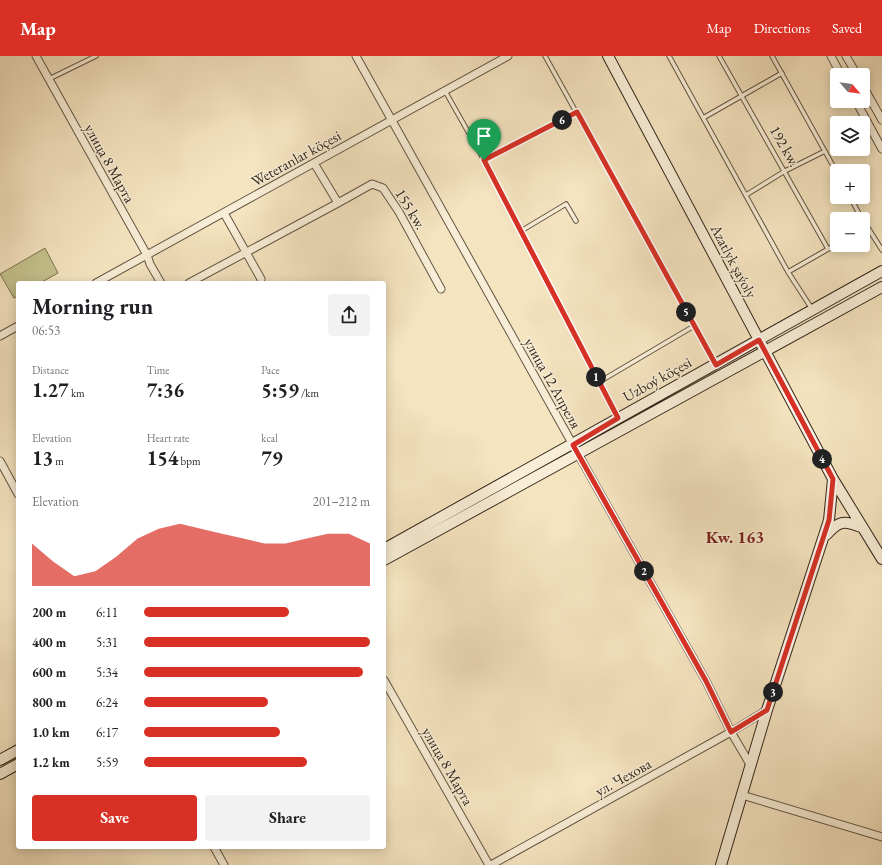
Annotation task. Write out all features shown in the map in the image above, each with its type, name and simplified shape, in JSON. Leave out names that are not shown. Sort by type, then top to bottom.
[{"type":"street","name":"улица 8 Марта","points":[[36,56],[147,255],[150,264],[160,281]]},
{"type":"street","name":"улица 12 Апреля","points":[[356,56],[706,681],[731,732],[751,766]]},
{"type":"street","name":"Weteranlar köçesi","points":[[100,281],[508,56]]},
{"type":"street","name":"Azatlyk şaýoly","points":[[608,56],[833,479],[882,559]]},
{"type":"street","points":[[831,56],[837,68]]},
{"type":"street","points":[[846,56],[853,68]]},
{"type":"street","points":[[870,99],[882,120]]},
{"type":"street","points":[[860,108],[882,150]]},
{"type":"street","points":[[314,163],[338,203]]},
{"type":"street","name":"155 kw.","points":[[193,281],[372,184],[383,188],[399,212],[442,289]]},
{"type":"street","points":[[224,213],[261,279]]},
{"type":"street","name":"Uzboý köçesi","points":[[386,548],[573,445],[618,418],[716,365],[882,271]]},
{"type":"street","name":"Uzboý köçesi","points":[[386,559],[579,454],[764,350],[882,287]]},
{"type":"street","points":[[0,336],[16,327]]},
{"type":"street","points":[[0,461],[16,490]]},
{"type":"street","points":[[721,865],[767,710],[829,520],[833,479]]},
{"type":"street","points":[[823,538],[834,526],[840,523],[850,523],[862,527]]},
{"type":"street","name":"улица 8 Марта","points":[[386,683],[490,865]]},
{"type":"street","name":"ул. Чехова","points":[[490,865],[731,732],[767,710]]},
{"type":"street","points":[[0,760],[16,751]]},
{"type":"street","points":[[0,774],[16,765]]},
{"type":"street","points":[[742,795],[882,837]]},
{"type":"street","points":[[215,849],[224,865]]},
{"type":"lane","points":[[48,79],[96,56]]},
{"type":"lane","points":[[545,56],[716,365]]},
{"type":"lane","points":[[669,56],[788,272],[812,310]]},
{"type":"lane","name":"192 kw.","points":[[719,56],[828,249]]},
{"type":"lane","points":[[772,56],[832,164]]},
{"type":"lane","points":[[703,118],[782,73]]},
{"type":"lane","points":[[445,90],[484,160],[618,418]]},
{"type":"lane","points":[[484,160],[577,112]]},
{"type":"lane","points":[[746,196],[785,171],[825,151]]},
{"type":"lane","points":[[521,231],[566,204],[576,221]]},
{"type":"lane","points":[[870,234],[882,250]]},
{"type":"lane","points":[[788,272],[828,249]]},
{"type":"lane","points":[[599,382],[694,326]]},
{"type":"shaded area","points":[[45,248],[58,273],[44,281],[16,281],[16,297],[14,298],[0,274]]},
{"type":"district","name":"Kw. 163","points":[[735,537]]},
{"type":"route","points":[[577,112],[716,365],[759,340],[833,479],[829,520],[767,710],[731,732],[706,681],[573,445],[618,418],[484,160],[577,112]]}]
